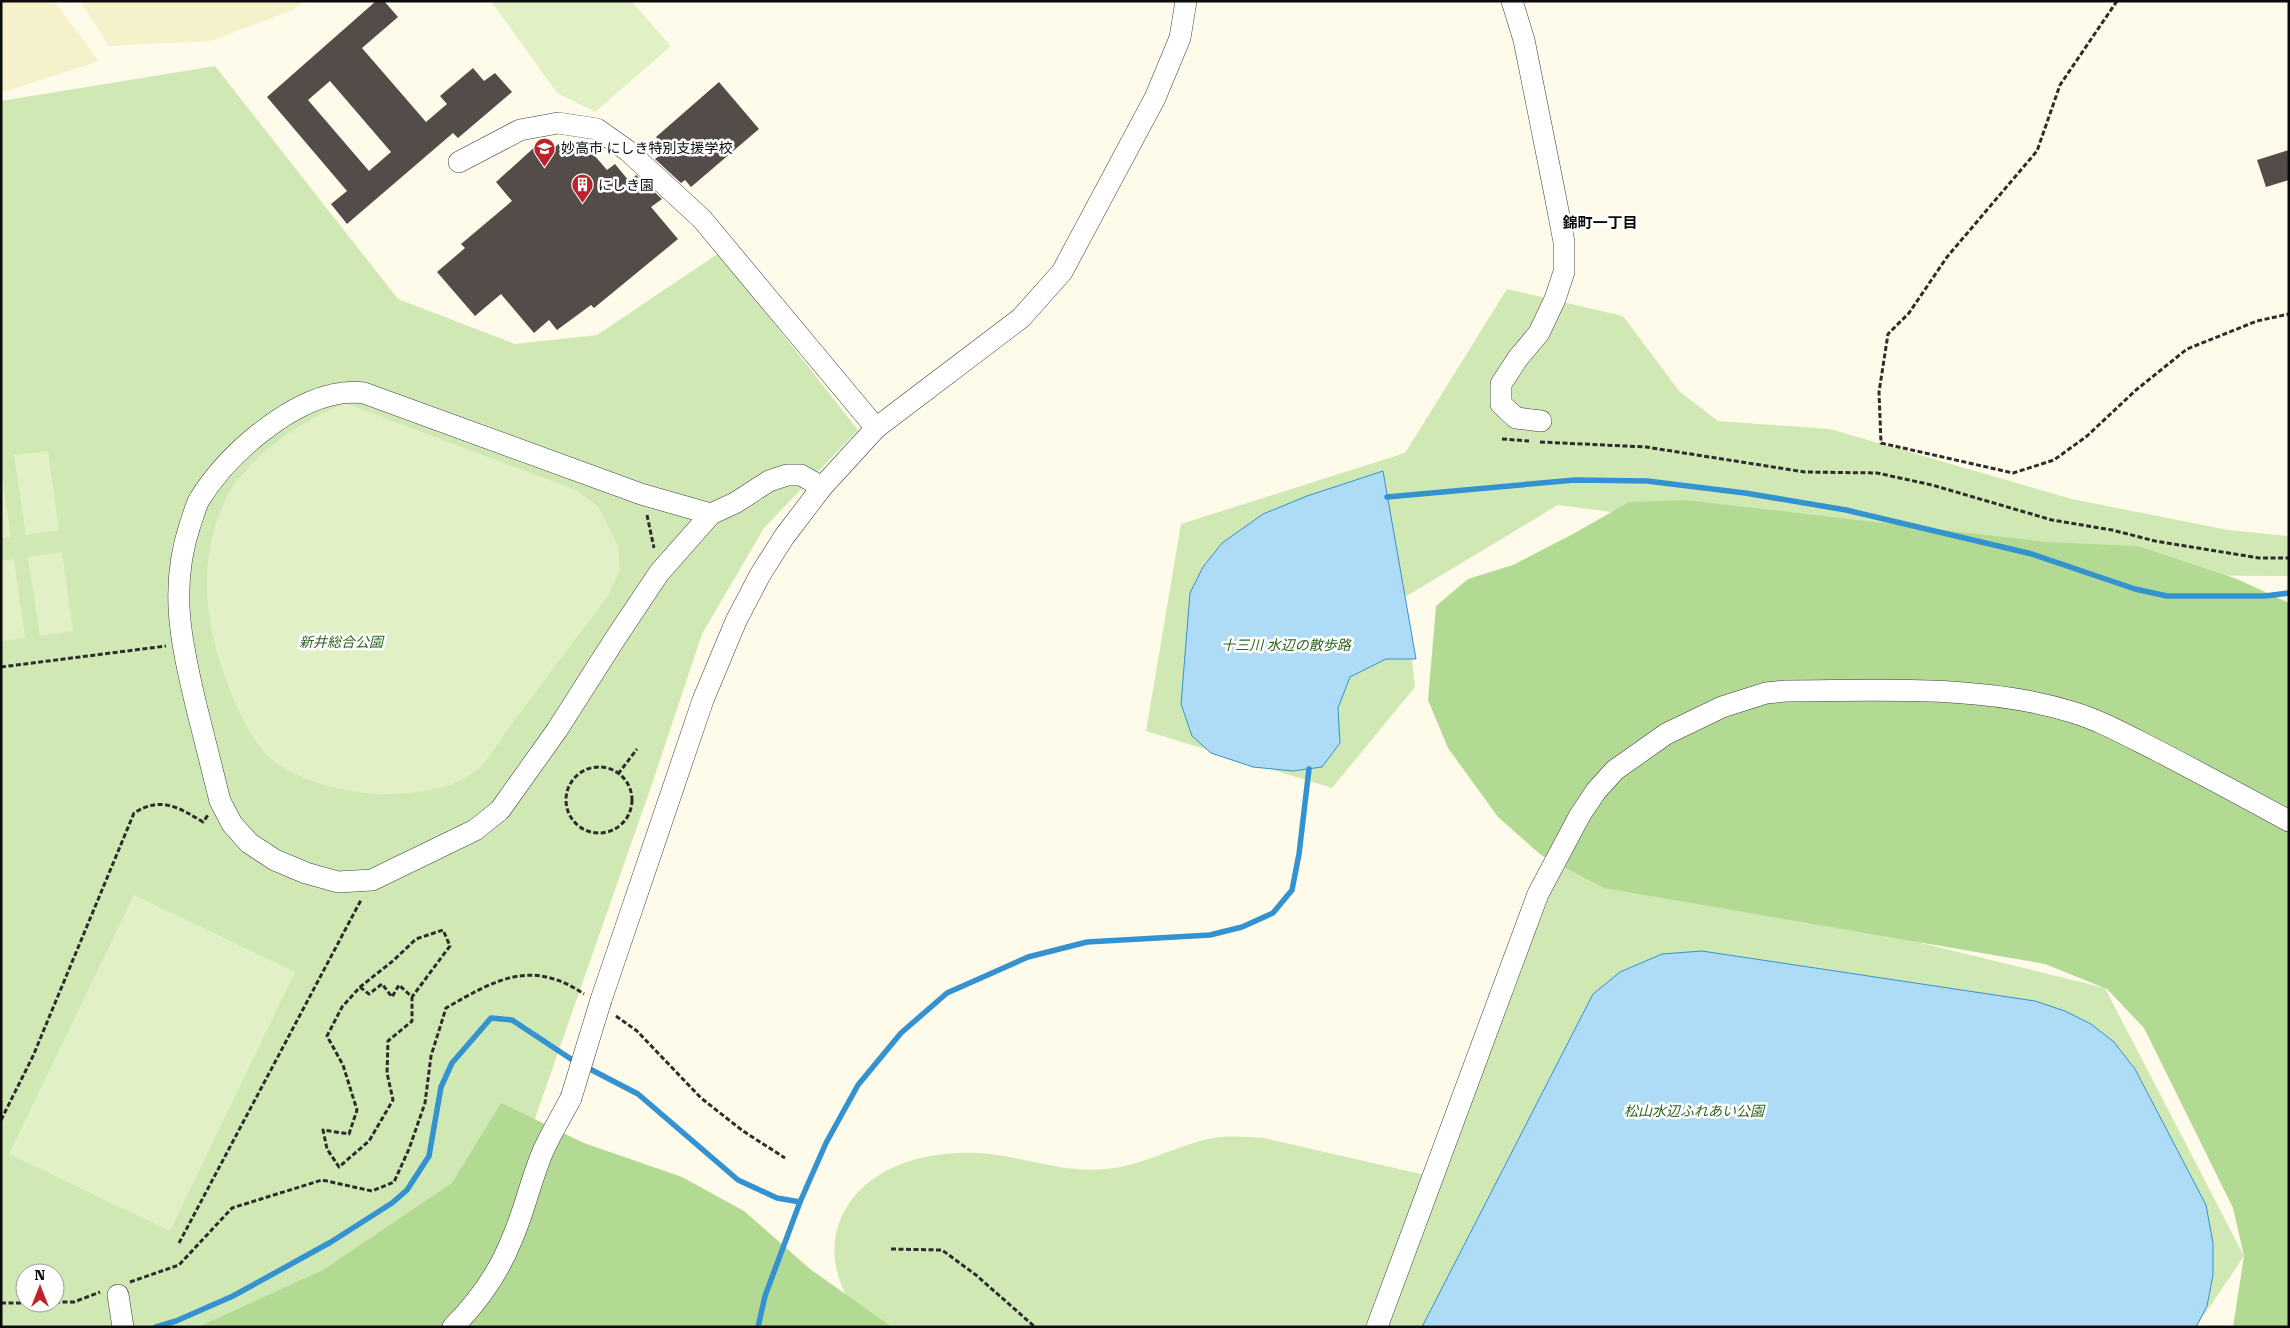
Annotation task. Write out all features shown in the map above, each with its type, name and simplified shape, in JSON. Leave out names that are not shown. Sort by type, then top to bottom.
[{"type":"street","points":[[453,1327],[485,1289],[502,1260],[513,1238],[544,1149],[571,1098],[700,709],[722,654],[760,575],[784,537],[822,487],[876,428],[1021,318],[1062,272],[1155,98],[1180,38],[1186,1]]},
{"type":"street","points":[[1512,1],[1524,40],[1555,195],[1564,242],[1564,272],[1555,300],[1539,333],[1518,358],[1501,384],[1501,404],[1516,418],[1541,421]]},
{"type":"street","points":[[459,162],[520,130],[558,123],[597,130],[628,151],[702,219],[876,428]]},
{"type":"street","points":[[711,514],[641,494],[364,393],[348,391],[331,395],[286,415],[238,450],[198,502],[181,559],[178,598],[182,644],[220,801],[232,824],[249,843],[275,860],[306,873],[338,882],[372,880],[475,830],[500,810],[557,730],[614,638],[660,574],[711,514],[736,503],[769,481],[787,474],[801,475],[822,487]]},
{"type":"street","points":[[1377,1327],[1538,894],[1562,846],[1596,791],[1615,770],[1666,734],[1722,706],[1766,693],[1786,691],[1956,692],[2007,697],[2074,712],[2106,724],[2233,789],[2289,821]]},
{"type":"street","points":[[118,1289],[122,1327]]},
{"type":"path","points":[[2117,1],[2060,85],[2037,151],[1947,257],[1909,313],[1888,334],[1879,392],[1881,443],[2013,473],[2054,460],[2087,436],[2136,390],[2187,349],[2257,321],[2289,314]]},
{"type":"path","points":[[1502,440],[1646,447],[1805,472],[1877,473],[1932,485],[2052,520],[2112,530],[2155,541],[2259,558],[2289,558]]},
{"type":"path","points":[[641,494],[660,574]]},
{"type":"path","points":[[1,667],[182,644]]},
{"type":"path","points":[[618,774],[637,748]]},
{"type":"path","points":[[589,768],[606,768],[618,774],[628,783],[632,794],[629,814],[623,824],[614,830],[604,833],[593,833],[583,830],[574,823],[567,808],[567,791],[572,781],[579,773],[589,768]]},
{"type":"path","points":[[1,1120],[33,1056],[134,813],[145,806],[158,804],[179,809],[203,822],[220,801]]},
{"type":"path","points":[[179,1244],[362,900]]},
{"type":"path","points":[[443,930],[450,946],[412,997],[412,1021],[388,1041],[387,1073],[393,1100],[369,1141],[339,1167],[326,1149],[323,1130],[349,1134],[357,1110],[343,1065],[326,1036],[342,1007],[360,987],[394,960],[416,939],[443,930]]},
{"type":"path","points":[[65,1302],[74,1302],[118,1289],[179,1265],[232,1208],[322,1180],[372,1191],[394,1182],[409,1149],[425,1104],[431,1056],[446,1008],[488,984],[514,975],[537,976],[567,983],[602,1005],[637,1031],[701,1098],[743,1131],[785,1158]]},
{"type":"path","points":[[360,987],[369,994],[382,984],[392,997],[399,985],[412,997]]},
{"type":"path","points":[[891,1249],[942,1250],[976,1275],[1035,1327]]},
{"type":"path","points":[[1,1303],[15,1303]]},
{"type":"shaded area","points":[[1,1],[54,1],[99,61],[1,93]]},
{"type":"shaded area","points":[[80,1],[305,1],[293,10],[211,41],[109,46]]},
{"type":"green space","points":[[491,1],[631,1],[671,46],[595,112],[557,93]]},
{"type":"green space","name":"新井総合公園","points":[[215,66],[398,299],[515,344],[597,335],[719,253],[858,430],[764,528],[702,634],[652,784],[525,1147],[443,1327],[1,1327],[1,101]]},
{"type":"green space","name":"十三川 水辺の散歩路","points":[[1507,289],[1623,316],[1679,391],[1718,421],[1830,429],[2072,499],[2228,530],[2289,536],[2289,576],[2094,575],[1558,505],[1405,597],[1415,687],[1332,788],[1146,731],[1181,524],[1405,453]]},
{"type":"green space","points":[[345,403],[576,490],[598,506],[618,546],[620,570],[608,596],[490,756],[476,771],[467,777],[457,782],[426,791],[379,794],[363,793],[312,781],[282,767],[265,753],[245,723],[229,687],[213,636],[207,584],[208,558],[213,533],[228,493],[255,461],[282,438],[312,419]]},
{"type":"green space","points":[[48,451],[59,530],[26,535],[14,455]]},
{"type":"green space","points":[[1,469],[11,537],[1,538]]},
{"type":"green space","points":[[1685,500],[2046,542],[2138,546],[2237,579],[2289,603],[2289,1327],[2233,1327],[2244,1256],[2233,1208],[2144,1028],[2107,989],[2045,964],[1604,888],[1541,855],[1498,817],[1448,748],[1428,700],[1436,606],[1468,579],[1513,565],[1629,502]]},
{"type":"green space","points":[[62,552],[73,631],[40,636],[28,557]]},
{"type":"green space","points":[[14,559],[25,638],[1,641],[1,560]]},
{"type":"green space","name":"松山水辺ふれあい公園","points":[[1558,854],[2105,988],[2244,1256],[2196,1327],[866,1327],[857,1315],[843,1289],[835,1261],[834,1247],[841,1218],[852,1199],[867,1184],[884,1172],[904,1163],[925,1157],[947,1154],[990,1154],[1062,1167],[1091,1170],[1132,1164],[1208,1139],[1243,1137],[1264,1138],[1434,1177]]},
{"type":"green space","points":[[134,895],[295,972],[170,1231],[9,1154]]},
{"type":"green space","points":[[501,1103],[584,1143],[682,1177],[744,1211],[810,1269],[892,1327],[198,1327],[323,1270],[452,1183]]},
{"type":"water","points":[[1383,471],[1416,659],[1386,659],[1350,677],[1338,708],[1340,743],[1322,767],[1293,771],[1253,767],[1211,753],[1192,736],[1181,704],[1190,593],[1203,567],[1222,543],[1263,514],[1307,496]]},
{"type":"water","points":[[1702,951],[2035,1001],[2065,1011],[2091,1024],[2114,1042],[2135,1069],[2206,1205],[2213,1243],[2213,1275],[2207,1306],[2196,1327],[1422,1327],[1593,994],[1620,972],[1662,954]]},
{"type":"building","points":[[376,1],[384,1],[398,17],[362,48],[426,122],[447,104],[440,96],[473,68],[484,81],[495,73],[512,92],[458,138],[453,133],[347,224],[331,204],[347,191],[267,97]],"holes":[[[330,81],[391,152],[369,171],[308,100]]]},
{"type":"building","points":[[719,82],[759,129],[691,187],[685,180],[681,183],[655,159],[667,150],[656,137]]},
{"type":"building","name":"にしき園","points":[[562,141],[570,151],[582,141],[607,170],[615,164],[629,181],[636,175],[662,199],[651,207],[678,239],[594,308],[591,305],[557,330],[549,320],[534,333],[501,294],[475,316],[437,272],[465,248],[461,244],[512,201],[496,182],[538,144],[547,154]]},
{"type":"building","points":[[2289,150],[2289,180],[2266,187],[2257,160]]},
{"type":"waterway","points":[[1387,497],[1575,480],[1647,481],[1745,493],[1846,510],[2032,554],[2135,589],[2167,596],[2265,596],[2289,593]]},
{"type":"waterway","points":[[758,1327],[765,1296],[800,1202],[826,1143],[858,1085],[901,1033],[947,993],[1028,957],[1087,942],[1210,935],[1242,927],[1273,913],[1292,890],[1299,854],[1309,769]]},
{"type":"waterway","points":[[156,1327],[176,1321],[233,1296],[331,1242],[392,1203],[407,1190],[429,1156],[441,1087],[452,1063],[491,1018],[512,1020],[577,1063]]},
{"type":"waterway","points":[[586,1067],[638,1094],[738,1180],[777,1198],[800,1202]]},
{"type":"place","name":"妙高市 にしき特別支援学校","points":[[545,167]]},
{"type":"place","name":"にしき園","points":[[582,204]]},
{"type":"district","name":"錦町一丁目","points":[[1600,223]]}]
